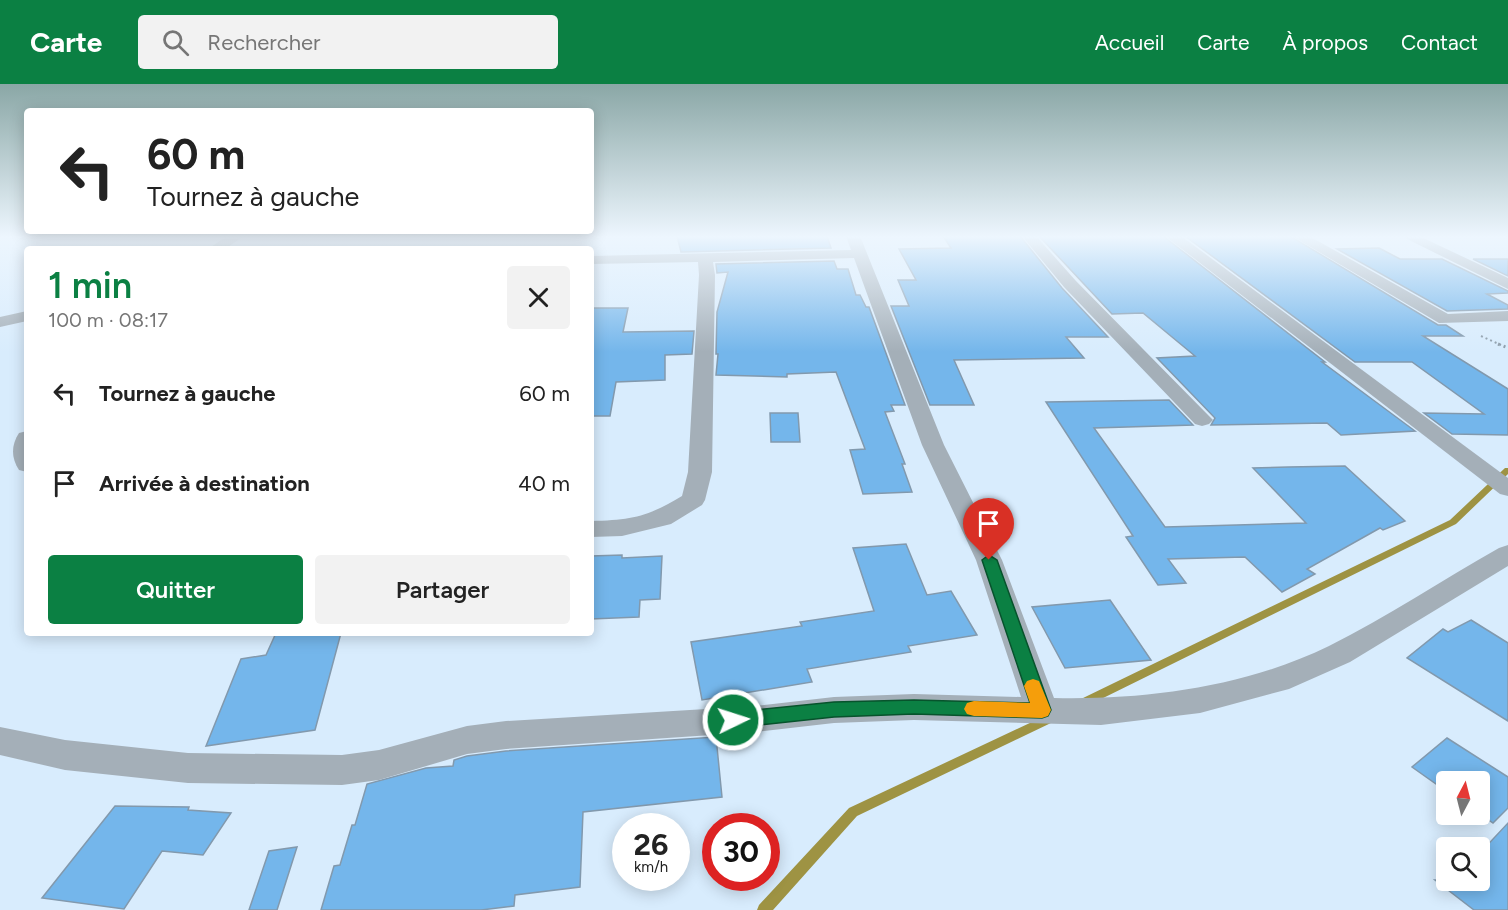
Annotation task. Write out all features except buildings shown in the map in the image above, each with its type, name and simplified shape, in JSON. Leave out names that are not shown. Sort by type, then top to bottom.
[{"type":"street","points":[[594,529],[621,528],[662,519],[693,500],[700,472],[707,275]]},
{"type":"street","points":[[867,275],[933,445],[989,560],[1042,710]]},
{"type":"street","points":[[1062,275],[1202,420]]},
{"type":"street","points":[[1223,275],[1508,489]]},
{"type":"street","points":[[1367,275],[1445,319],[1508,316]]},
{"type":"street","points":[[1488,275],[1508,284]]},
{"type":"street","points":[[0,322],[24,317]]},
{"type":"street","points":[[0,741],[65,755],[188,768],[342,770],[380,765],[467,740],[506,735],[756,719],[834,710],[914,707],[1101,712],[1200,700],[1278,680],[1339,654],[1508,554]]},
{"type":"waterway","points":[[1085,702],[1453,522],[1508,470]]},
{"type":"waterway","points":[[764,910],[853,812],[1049,719]]},
{"type":"slow traffic","points":[[974,709],[1042,710],[1033,686]]},
{"type":"route","points":[[733,720],[834,710],[914,707],[1042,710],[989,560]]}]
